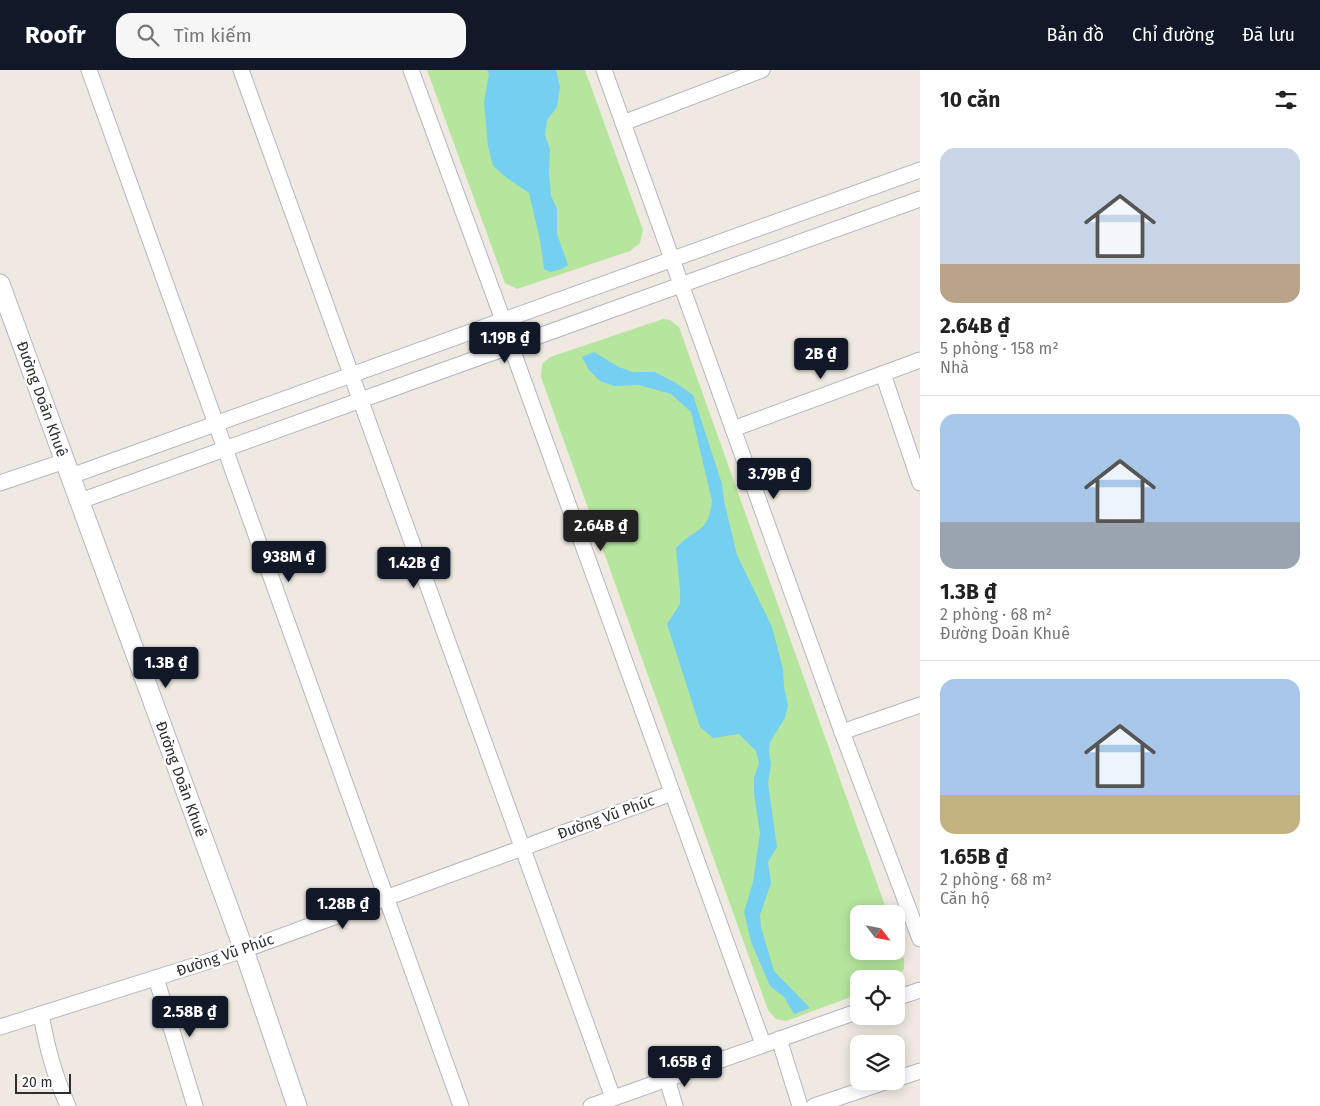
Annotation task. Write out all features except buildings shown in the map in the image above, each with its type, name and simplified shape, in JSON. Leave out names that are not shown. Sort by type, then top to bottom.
[{"type":"street","points":[[89,70],[461,1106]]},
{"type":"street","points":[[241,70],[613,1098]]},
{"type":"street","points":[[411,70],[503,320],[510,346],[763,1044]]},
{"type":"street","points":[[604,70],[842,732],[920,939]]},
{"type":"street","points":[[623,123],[762,70]]},
{"type":"street","points":[[0,483],[68,468],[216,423],[920,170]]},
{"type":"street","points":[[80,502],[920,199]]},
{"type":"street","name":"Đường Doãn Khuê","points":[[0,284],[244,950],[297,1106]]},
{"type":"street","points":[[733,428],[920,360]]},
{"type":"street","points":[[883,374],[920,483]]},
{"type":"street","points":[[842,732],[920,705]]},
{"type":"street","name":"Đường Vũ Phúc","points":[[0,1027],[244,950],[672,793]]},
{"type":"street","points":[[156,978],[194,1106]]},
{"type":"street","points":[[905,995],[920,990]]},
{"type":"street","points":[[41,1014],[48,1052],[57,1081],[68,1106]]},
{"type":"street","points":[[591,1106],[850,1014]]},
{"type":"street","points":[[779,1038],[800,1106]]},
{"type":"street","points":[[905,1076],[920,1071]]},
{"type":"street","points":[[667,1079],[675,1106]]},
{"type":"street","points":[[814,1106],[861,1090]]},
{"type":"green space","points":[[427,70],[585,70],[643,230],[640,243],[630,251],[517,289],[505,283]]},
{"type":"green space","points":[[663,319],[670,320],[679,327],[885,905],[850,905],[850,960],[904,960],[903,970],[850,970],[850,997],[786,1021],[776,1019],[768,1010],[541,377],[542,364],[550,357]]},
{"type":"water","points":[[487,70],[556,70],[560,87],[557,107],[547,120],[545,135],[550,149],[549,173],[551,196],[557,209],[557,234],[568,265],[562,269],[550,272],[544,269],[540,240],[529,193],[493,166],[488,146],[484,102],[489,74]]},
{"type":"water","points":[[594,352],[619,367],[633,372],[655,372],[693,395],[722,484],[724,501],[737,555],[772,627],[783,669],[788,705],[785,718],[770,742],[771,764],[768,783],[777,847],[768,862],[771,883],[760,915],[761,927],[774,971],[810,1008],[794,1014],[784,997],[770,986],[751,942],[744,912],[753,882],[760,833],[754,794],[754,778],[759,763],[756,751],[739,734],[713,738],[700,727],[667,624],[680,604],[676,548],[704,525],[710,512],[712,501],[691,412],[671,394],[639,385],[614,386],[600,381],[589,370],[582,357]]}]
